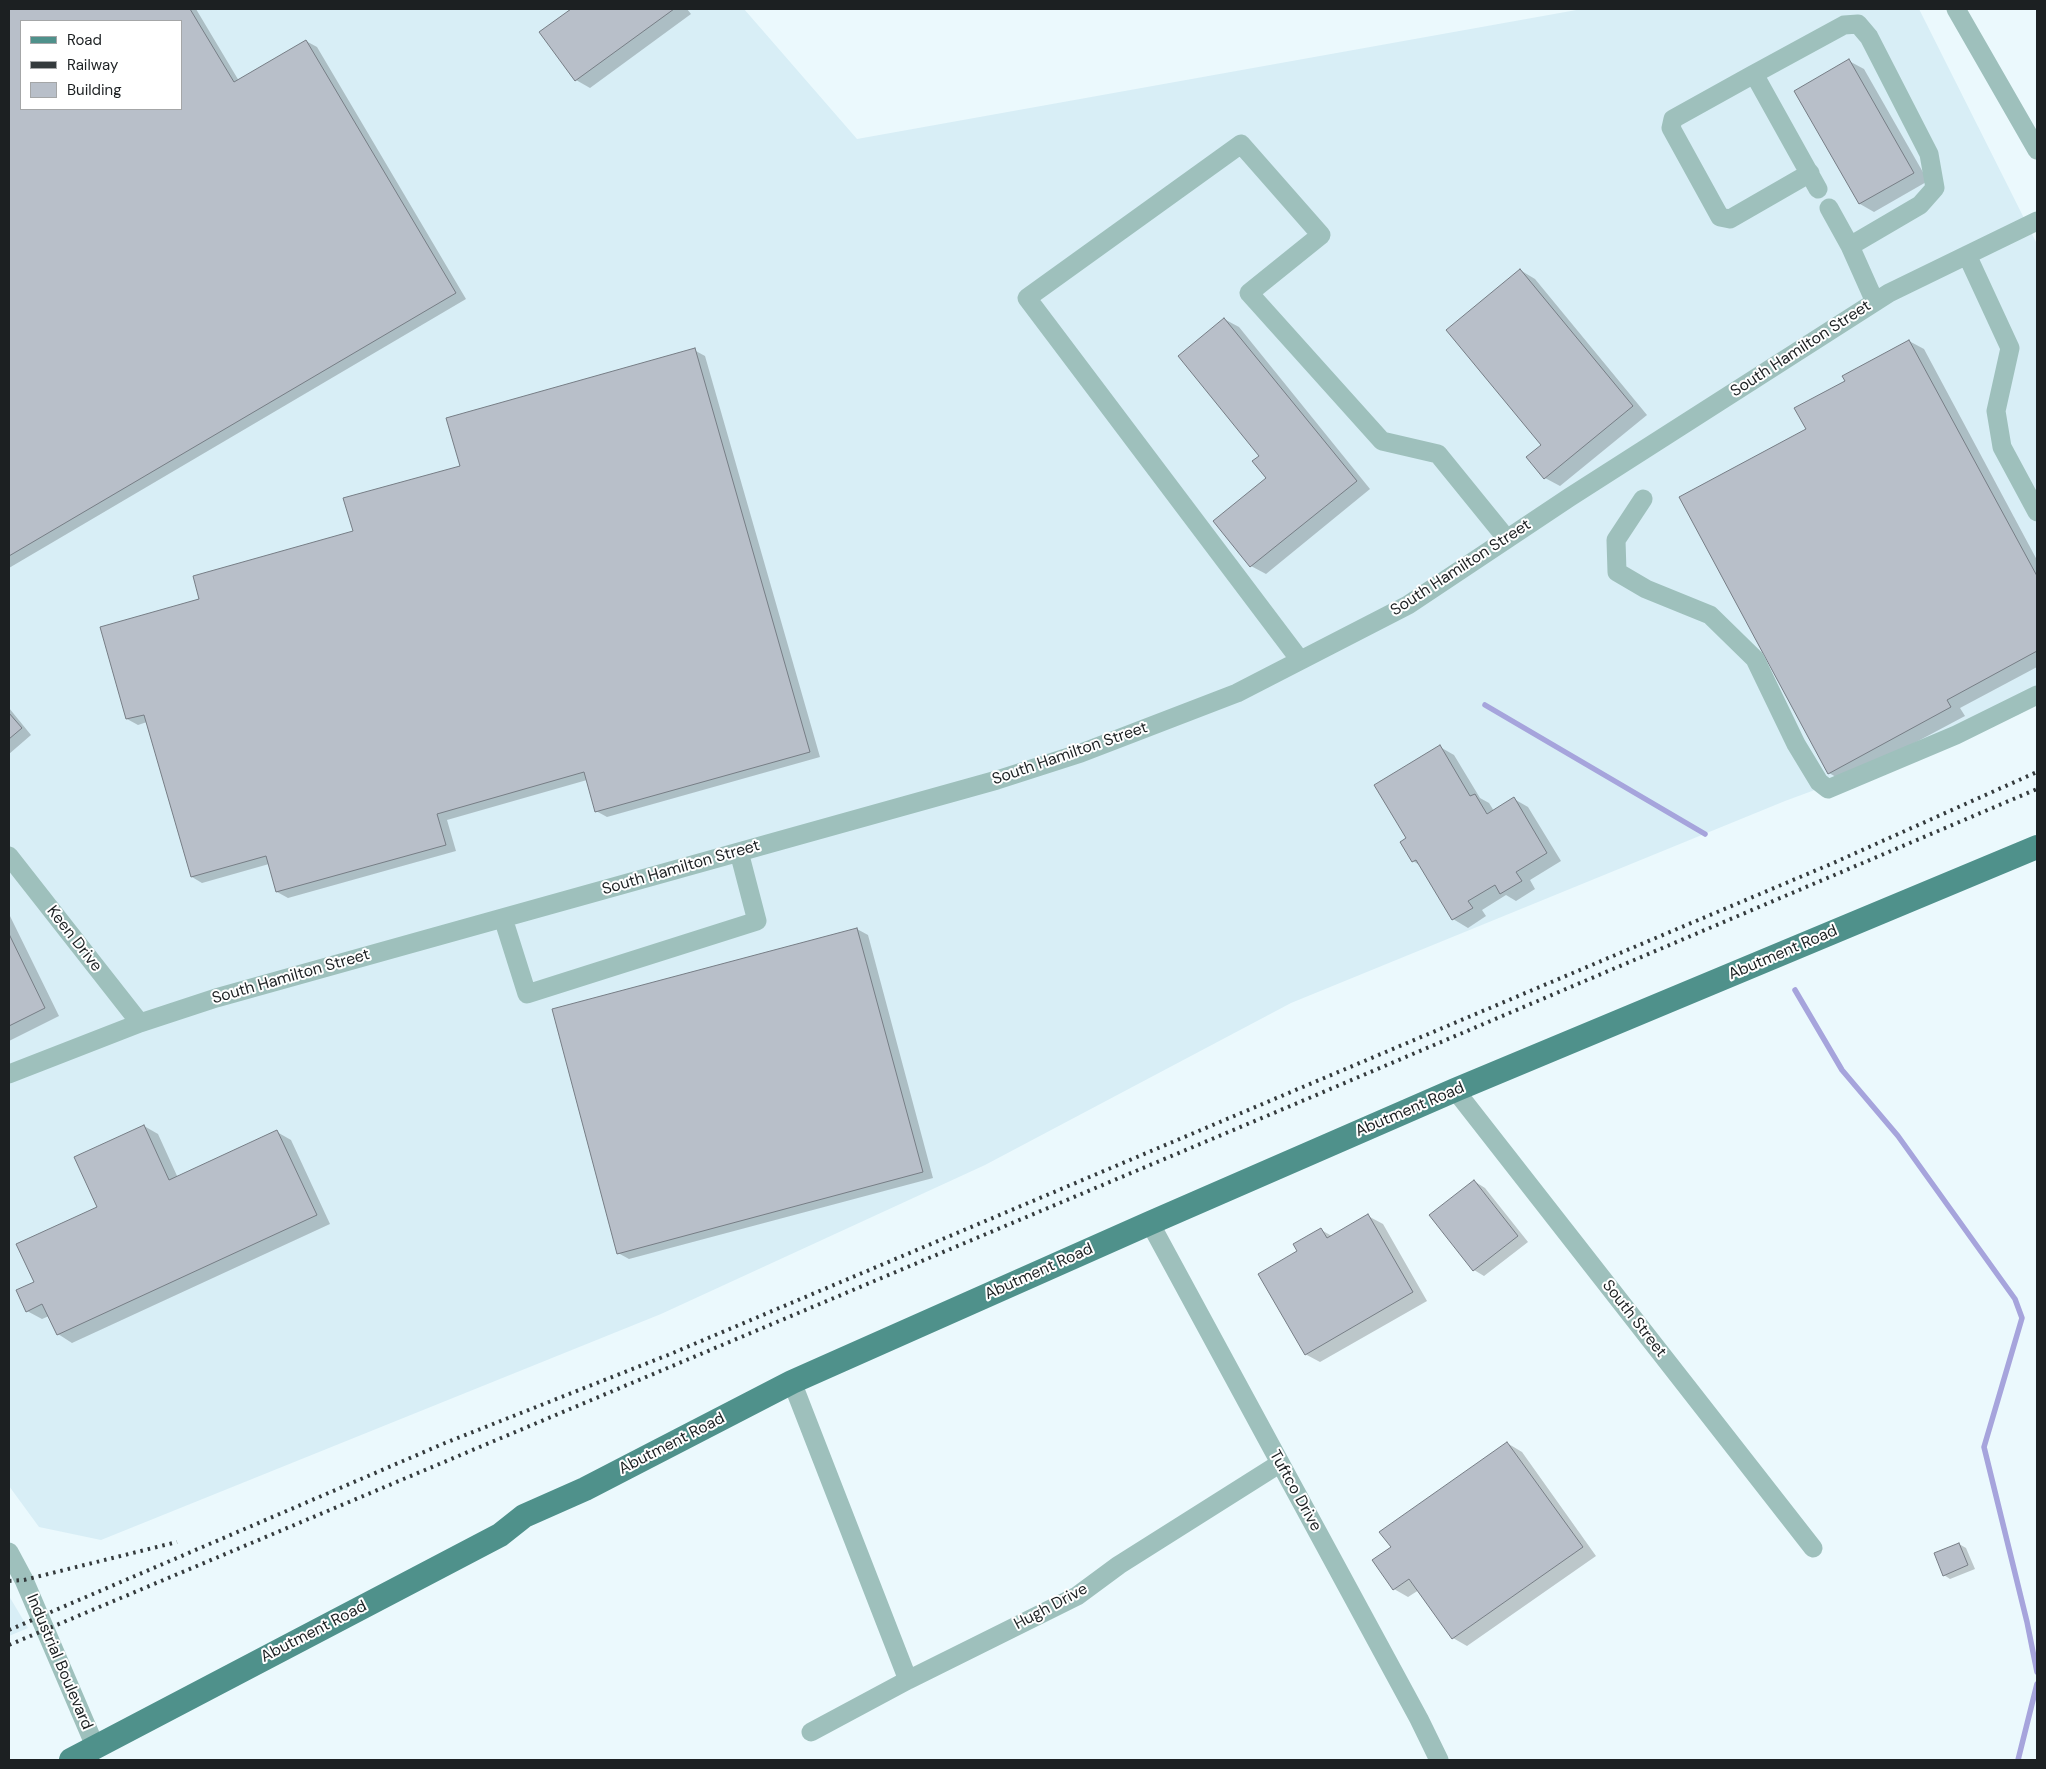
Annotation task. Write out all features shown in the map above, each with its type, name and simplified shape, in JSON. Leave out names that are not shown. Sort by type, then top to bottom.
[{"type":"main road","name":"Abutment Road","points":[[71,1760],[500,1536],[524,1516],[585,1489],[792,1382],[1455,1090],[2037,847]]},
{"type":"street","points":[[1956,9],[2037,150]]},
{"type":"street","points":[[1754,74],[1814,181],[1730,220],[1720,217],[1671,128],[1674,119],[1754,74],[1844,25],[1858,24],[1869,37],[1929,154],[1936,188],[1920,205],[1850,246]]},
{"type":"street","points":[[1300,660],[1027,298],[1241,144],[1321,235],[1249,293],[1382,441],[1438,454],[1507,539]]},
{"type":"street","points":[[1829,208],[1850,246],[1875,302]]},
{"type":"street","name":"South Hamilton Street","points":[[9,1074],[140,1023],[216,998],[997,780],[1081,754],[1237,693],[1408,605],[1889,293],[2037,221]]},
{"type":"street","points":[[1968,255],[2010,348],[1996,411],[2002,447],[2037,512]]},
{"type":"street","points":[[1643,499],[1616,540],[1618,572],[1646,589],[1710,615],[1755,659],[1796,744],[1819,782],[1828,789],[1956,735],[2037,695]]},
{"type":"street","points":[[503,918],[526,994],[757,921],[739,852]]},
{"type":"street","name":"Keen Drive","points":[[9,856],[140,1023]]},
{"type":"street","name":"South Street","points":[[1455,1090],[1814,1548]]},
{"type":"street","name":"Tuftco Drive","points":[[1150,1223],[1419,1719],[1439,1760]]},
{"type":"street","points":[[792,1382],[908,1680]]},
{"type":"street","name":"Hugh Drive","points":[[812,1732],[908,1680],[1077,1596],[1119,1565],[1279,1464]]},
{"type":"street","name":"Industrial Boulevard","points":[[9,1552],[24,1580],[95,1746]]},
{"type":"shaded area","points":[[9,9],[744,9],[857,139],[1582,9],[1919,9],[2037,244],[2037,704],[2018,715],[1785,801],[1291,1003],[985,1165],[661,1314],[101,1540],[39,1527],[9,1486]]},
{"type":"shaded area","points":[[9,1596],[28,1628],[9,1636]]},
{"type":"building","points":[[9,9],[190,9],[234,82],[306,40],[456,293],[9,556]]},
{"type":"building","points":[[571,9],[674,9],[575,81],[539,32]]},
{"type":"building","points":[[1849,59],[1914,173],[1859,204],[1794,91]]},
{"type":"building","points":[[1520,269],[1633,406],[1544,479],[1526,457],[1541,445],[1446,330]]},
{"type":"building","points":[[1224,318],[1357,481],[1250,567],[1213,521],[1266,478],[1252,461],[1259,456],[1178,356]]},
{"type":"building","points":[[1909,340],[2037,576],[2037,651],[1947,700],[1951,707],[1828,774],[1679,497],[1806,429],[1794,408],[1845,381],[1842,376]]},
{"type":"building","points":[[695,348],[810,752],[595,812],[584,772],[437,814],[446,845],[276,892],[266,856],[191,877],[144,715],[126,719],[100,627],[199,599],[193,576],[353,531],[343,498],[460,466],[446,418]]},
{"type":"building","points":[[9,713],[22,728],[9,739]]},
{"type":"building","points":[[1440,745],[1470,796],[1475,794],[1487,814],[1514,797],[1547,853],[1516,872],[1522,881],[1500,894],[1495,885],[1468,901],[1473,908],[1452,920],[1416,860],[1412,862],[1400,842],[1406,838],[1374,785]]},
{"type":"building","points":[[857,928],[923,1172],[617,1254],[552,1009]]},
{"type":"building","points":[[9,934],[45,1008],[9,1026]]},
{"type":"building","points":[[144,1125],[169,1180],[277,1130],[317,1215],[57,1335],[42,1304],[26,1312],[16,1290],[34,1282],[16,1244],[97,1207],[74,1157]]},
{"type":"building","points":[[1474,1180],[1518,1236],[1473,1271],[1429,1215]]},
{"type":"building","points":[[1368,1214],[1413,1292],[1305,1355],[1258,1274],[1297,1251],[1293,1244],[1321,1228],[1327,1238]]},
{"type":"building","points":[[1507,1442],[1583,1547],[1452,1639],[1409,1579],[1393,1590],[1372,1560],[1391,1547],[1379,1532]]},
{"type":"building","points":[[1959,1543],[1968,1565],[1943,1576],[1934,1553]]},
{"type":"waterway","points":[[1485,705],[1705,834]]},
{"type":"waterway","points":[[1795,990],[1842,1070],[1898,1136],[2015,1299],[2022,1318],[1984,1447],[2027,1622],[2037,1672]]},
{"type":"waterway","points":[[2018,1760],[2037,1684]]},
{"type":"railway","points":[[9,1630],[445,1443],[668,1355],[1831,864],[2037,772]]},
{"type":"railway","points":[[9,1645],[1288,1107],[2037,789]]},
{"type":"railway","points":[[9,1581],[24,1580],[177,1542]]}]
